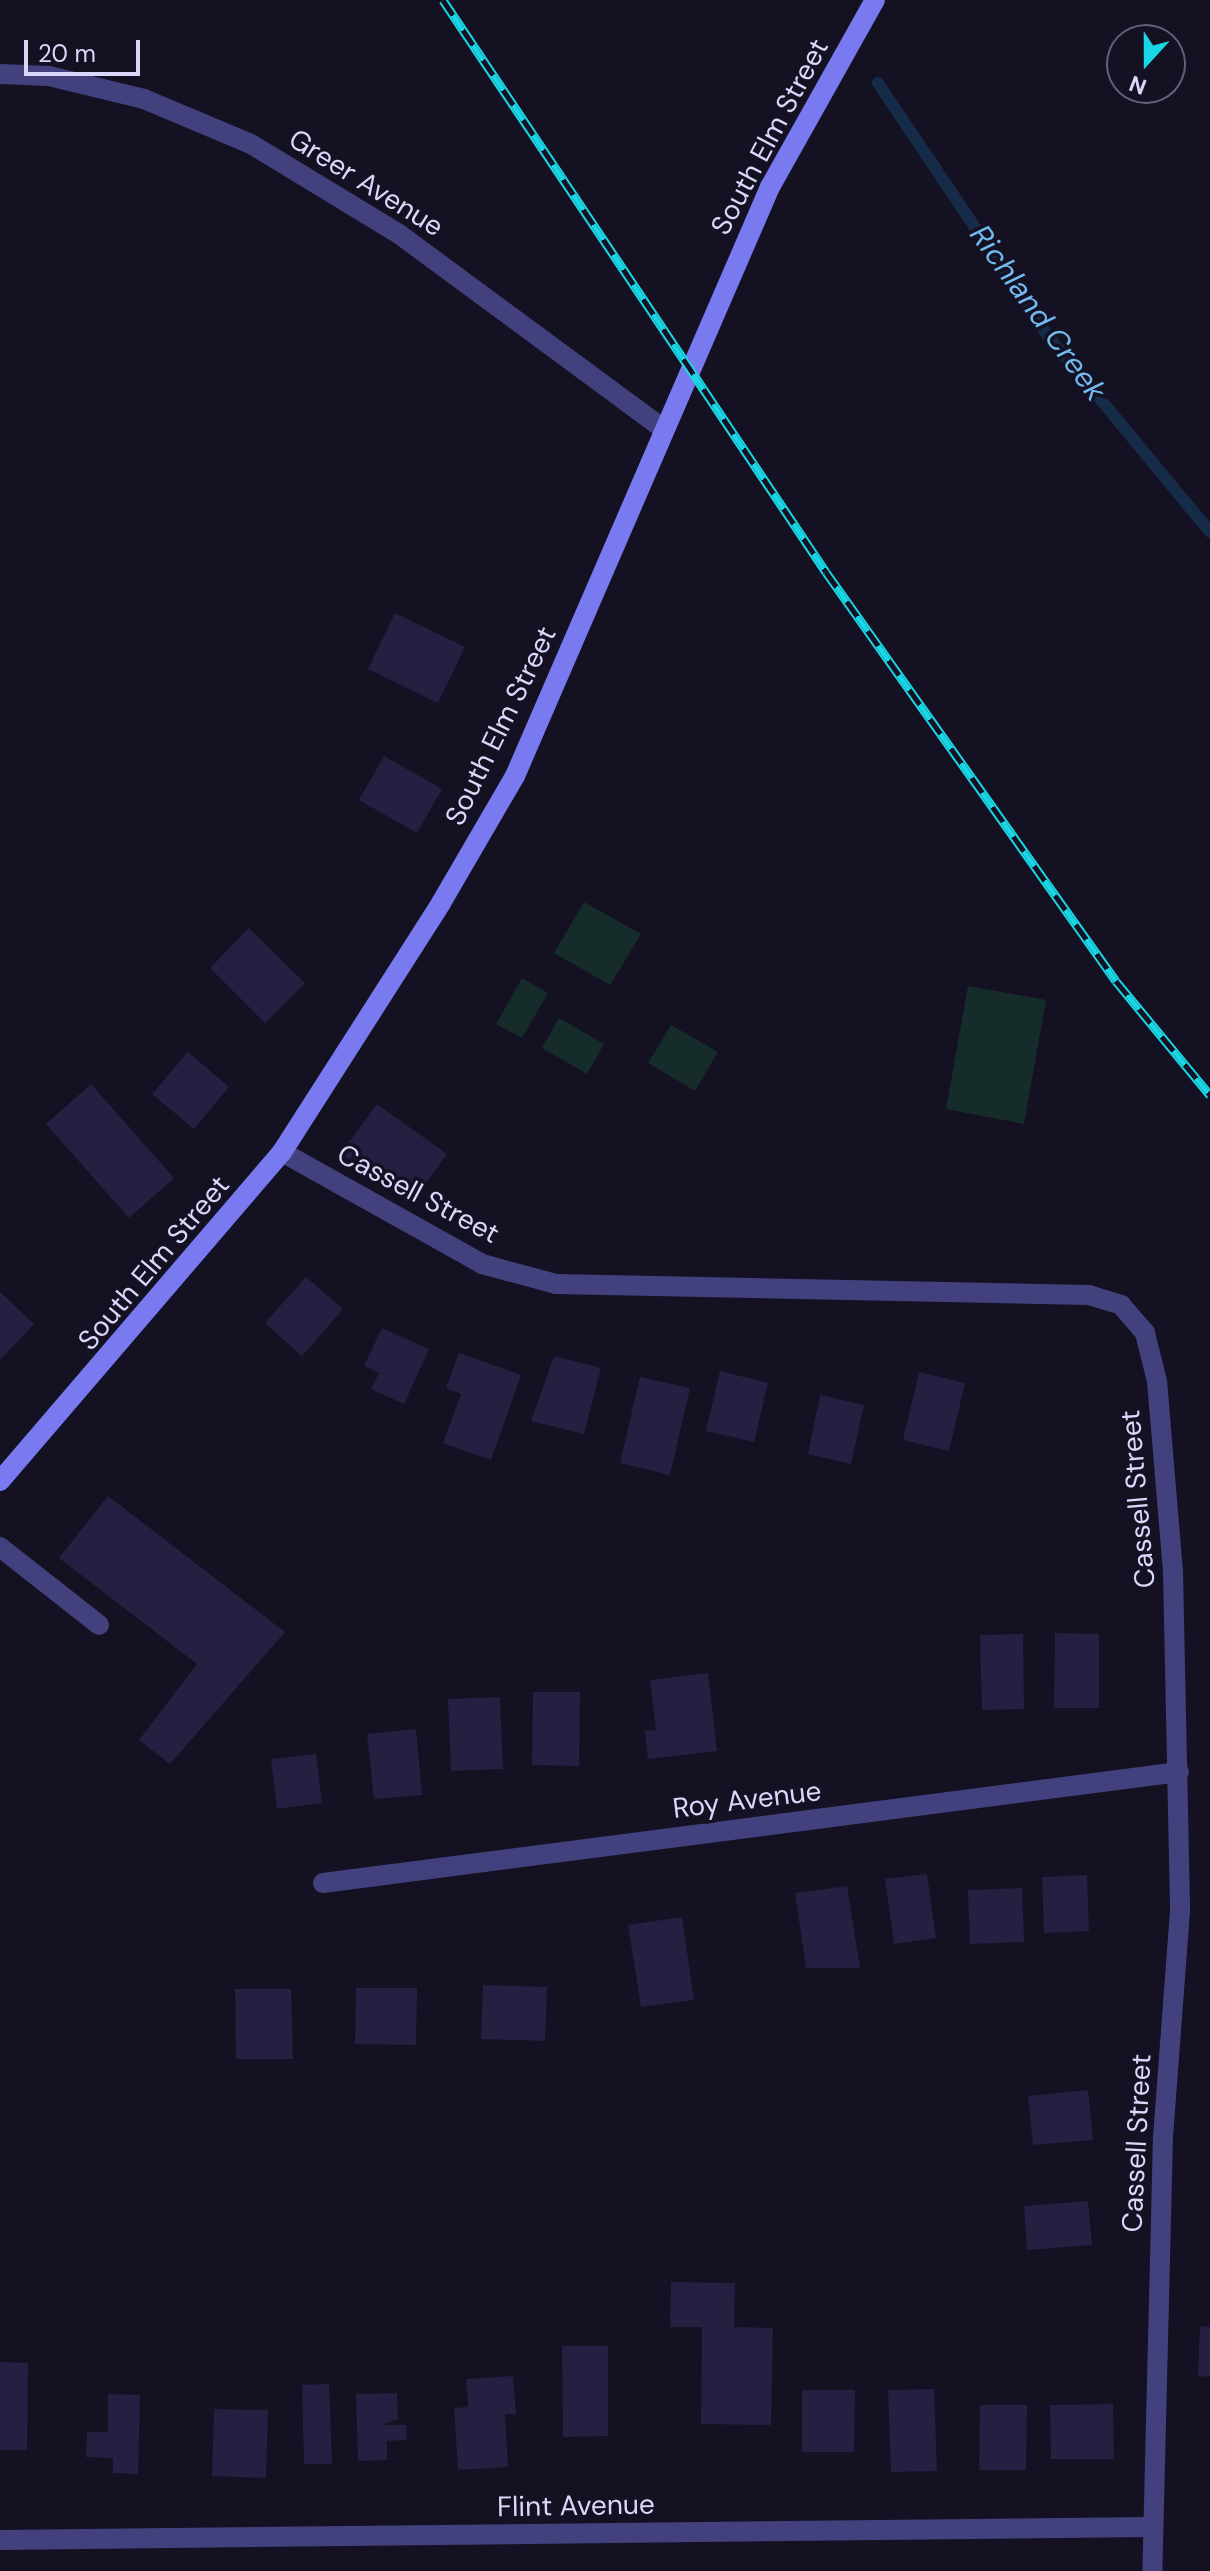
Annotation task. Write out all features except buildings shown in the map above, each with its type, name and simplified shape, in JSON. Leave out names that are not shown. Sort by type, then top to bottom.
[{"type":"street","name":"South Elm Street","points":[[0,1481],[282,1152],[515,776],[661,427],[770,187],[875,0]]},
{"type":"street","name":"Greer Avenue","points":[[0,74],[49,76],[144,99],[251,144],[399,234],[661,427]]},
{"type":"street","name":"Cassell Street","points":[[282,1152],[482,1264],[556,1284],[1089,1295],[1121,1305],[1145,1333],[1157,1381],[1173,1571],[1180,1911],[1163,2136],[1152,2571]]},
{"type":"street","points":[[0,1547],[99,1625]]},
{"type":"street","name":"Roy Avenue","points":[[323,1883],[1179,1772]]},
{"type":"street","name":"Flint Avenue","points":[[0,2540],[1152,2527]]},
{"type":"green space","points":[[584,902],[641,934],[610,985],[554,953]]},
{"type":"green space","points":[[522,978],[548,993],[522,1038],[496,1024]]},
{"type":"green space","points":[[968,986],[1046,1000],[1024,1124],[946,1109]]},
{"type":"green space","points":[[559,1018],[604,1044],[587,1074],[542,1048]]},
{"type":"green space","points":[[671,1025],[718,1052],[695,1091],[648,1063]]},
{"type":"waterway","name":"Richland Creek","points":[[878,83],[1048,336],[1210,532]]},
{"type":"railway","points":[[443,0],[826,572],[1116,981],[1210,1095]]}]
